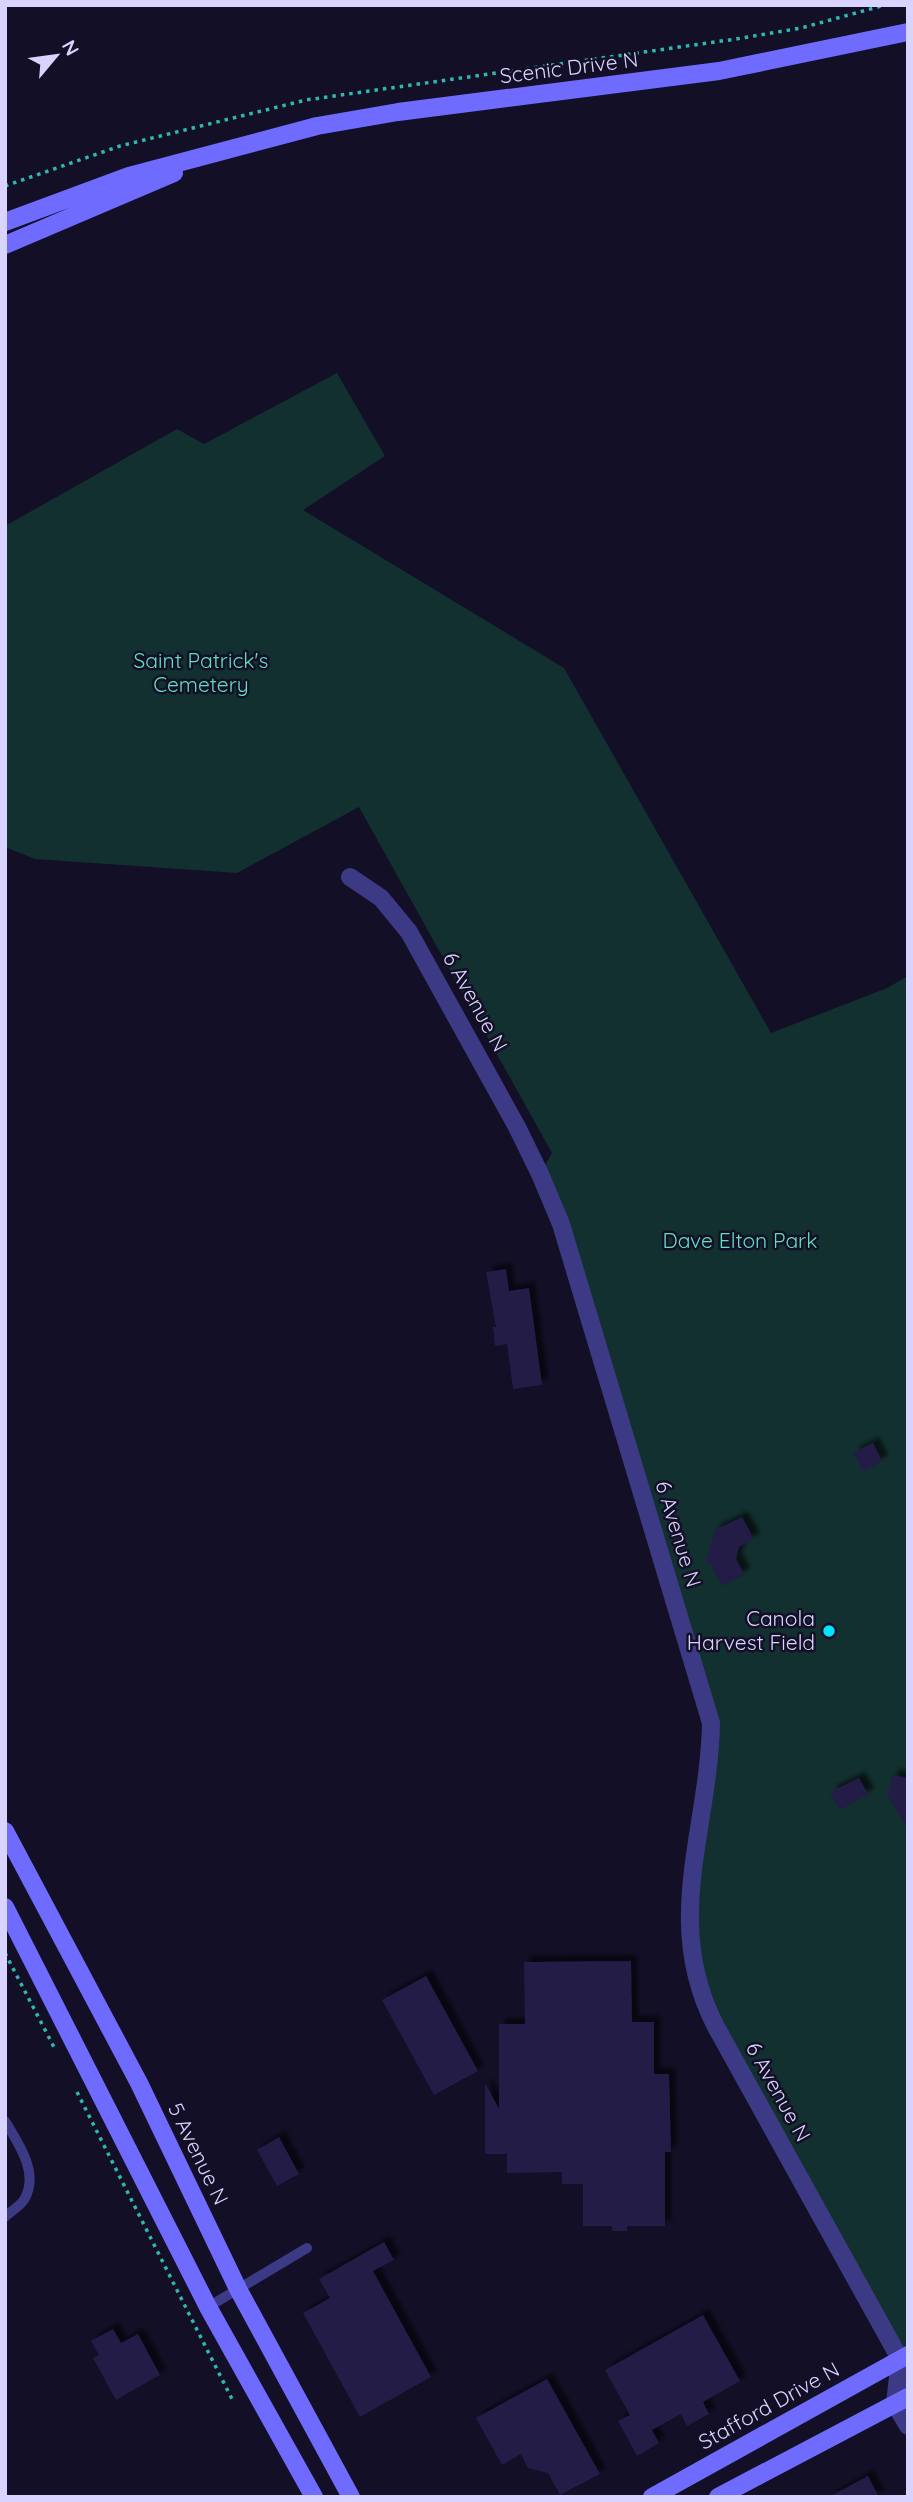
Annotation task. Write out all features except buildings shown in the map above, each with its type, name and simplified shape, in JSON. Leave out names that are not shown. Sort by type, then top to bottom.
[{"type":"main road","name":"Scenic Drive N","points":[[5,222],[129,176],[235,147],[355,119],[719,71],[908,32]]},
{"type":"main road","name":"Scenic Drive N","points":[[5,245],[235,147]]},
{"type":"main road","name":"5 Avenue N","points":[[5,1831],[139,2083],[238,2289],[352,2497]]},
{"type":"main road","points":[[5,1907],[208,2307],[314,2497]]},
{"type":"main road","name":"Stafford Drive N","points":[[652,2497],[904,2357]]},
{"type":"main road","points":[[718,2497],[901,2400]]},
{"type":"street","name":"6 Avenue N","points":[[350,877],[381,898],[398,916],[423,953],[517,1127],[561,1224],[711,1723],[710,1767],[693,1854],[688,1902],[689,1942],[697,1984],[715,2025],[904,2357]]},
{"type":"street","points":[[904,2357],[901,2400],[908,2427]]},
{"type":"lane","points":[[5,2121],[22,2150],[29,2181],[25,2199],[5,2217]]},
{"type":"lane","points":[[208,2307],[307,2248]]},
{"type":"path","points":[[5,187],[120,146],[306,100],[736,39],[801,28],[886,5]]},
{"type":"path","points":[[5,1954],[58,2054]]},
{"type":"path","points":[[76,2091],[233,2401]]},
{"type":"green space","points":[[337,373],[385,456],[303,510],[564,668],[771,1033],[887,988],[908,976],[908,2355],[715,2025],[689,1942],[711,1723],[540,1174],[552,1153],[359,807],[237,873],[35,859],[5,847],[5,526],[177,429],[204,444]]},
{"type":"place","name":"Canola Harvest Field","points":[[829,1631]]},
{"type":"park label","name":"Saint Patrick's Cemetery","points":[[201,673]]},
{"type":"park label","name":"Dave Elton Park","points":[[740,1241]]}]
